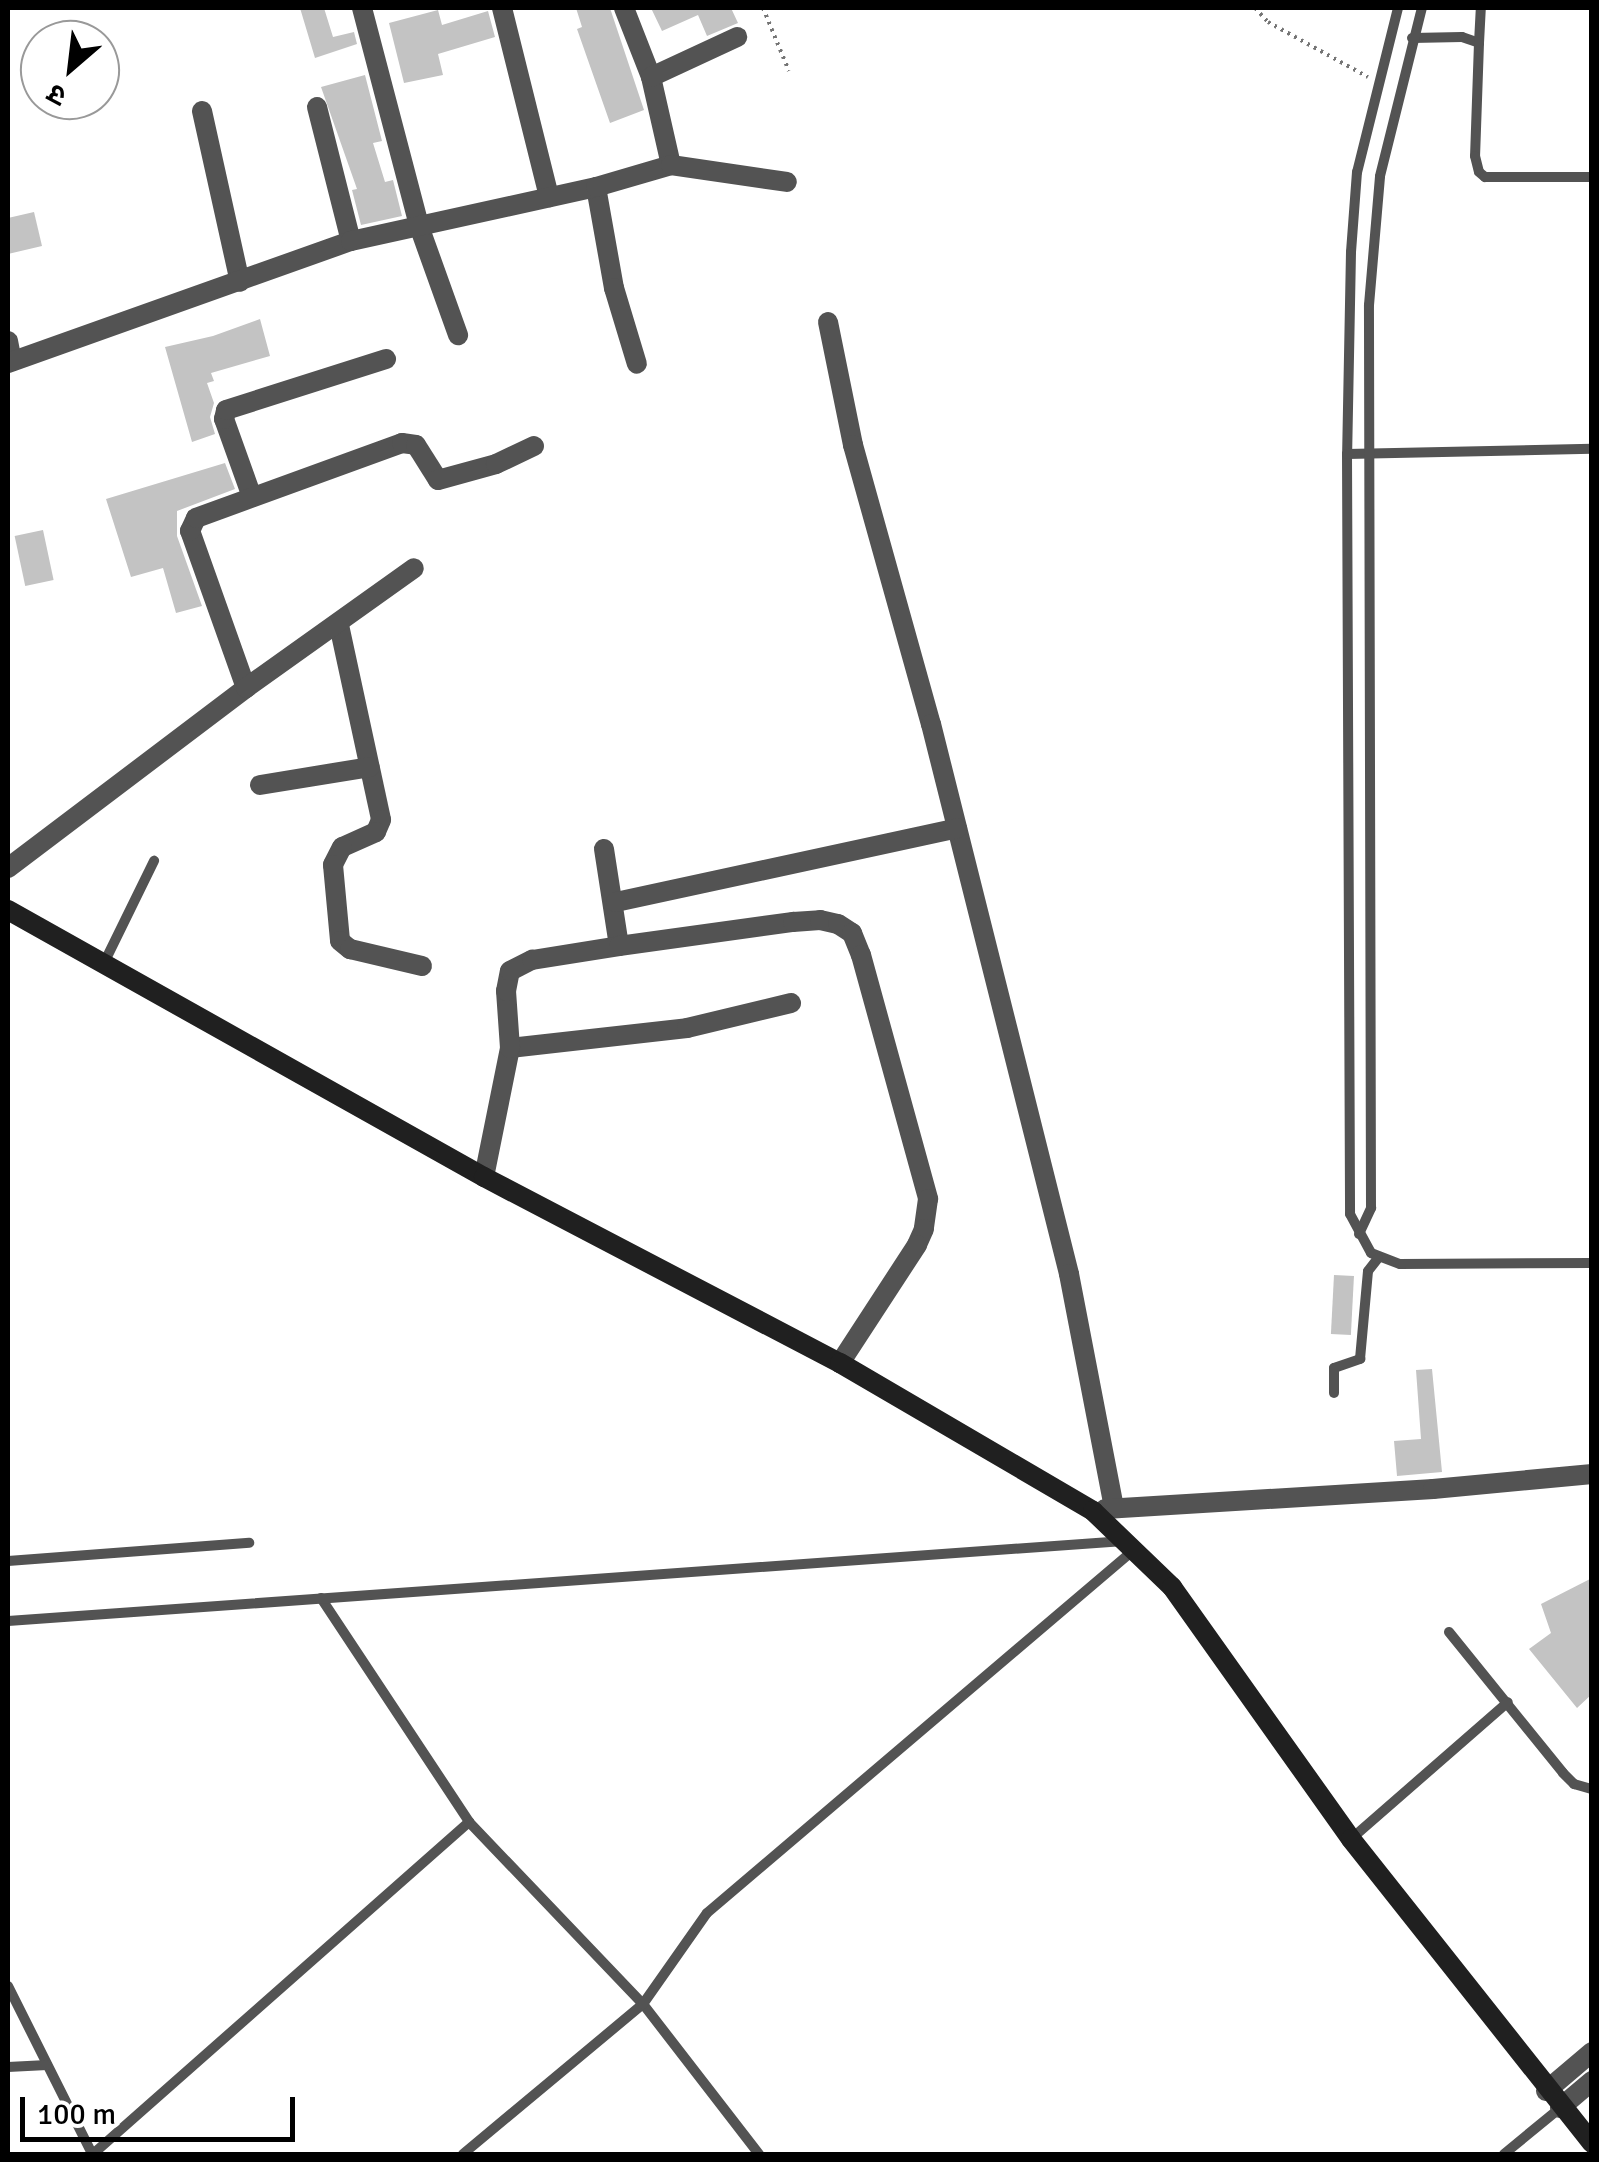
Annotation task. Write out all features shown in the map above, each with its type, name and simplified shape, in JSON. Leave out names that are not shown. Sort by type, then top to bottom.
[{"type":"main road","points":[[8,910],[484,1177],[840,1362],[1104,1510],[1172,1587],[1351,1839],[1553,2099],[1592,2142]]},
{"type":"street","points":[[362,8],[418,226],[458,334]]},
{"type":"street","points":[[502,8],[549,197]]},
{"type":"street","points":[[624,8],[650,77],[671,165]]},
{"type":"street","points":[[650,77],[737,37]]},
{"type":"street","points":[[317,107],[351,242]]},
{"type":"street","points":[[202,112],[240,282]]},
{"type":"street","points":[[9,355],[240,282],[351,242],[596,187],[671,165],[787,182]]},
{"type":"street","points":[[596,187],[614,288],[638,364]]},
{"type":"street","points":[[828,322],[852,445],[956,828],[1079,1318],[1104,1510],[1433,1490],[1592,1474]]},
{"type":"street","points":[[252,497],[224,419],[226,410],[386,359]]},
{"type":"street","points":[[246,688],[190,531],[196,518],[402,443],[416,445],[438,480],[496,464],[534,446]]},
{"type":"street","points":[[8,868],[246,688],[414,568]]},
{"type":"street","points":[[339,625],[380,826],[342,847],[333,865],[340,941],[350,949],[422,966]]},
{"type":"street","points":[[260,785],[370,767]]},
{"type":"street","points":[[616,902],[956,828]]},
{"type":"street","points":[[604,849],[616,902],[619,946]]},
{"type":"street","points":[[484,1177],[510,1048],[506,991],[510,971],[532,960],[820,920],[852,934],[928,1199],[924,1229],[916,1245],[840,1362]]},
{"type":"street","points":[[510,1048],[687,1028],[792,1004]]},
{"type":"street","points":[[1553,2099],[1592,2052]]},
{"type":"street","points":[[1553,2099],[1592,2081]]},
{"type":"lane","points":[[1398,8],[1357,172],[1348,454],[1349,1206],[1359,1234],[1378,1258],[1427,1266],[1592,1264]]},
{"type":"lane","points":[[1359,1234],[1371,1208],[1369,305],[1376,205],[1392,112],[1422,8]]},
{"type":"lane","points":[[1482,8],[1478,172],[1494,179],[1592,178]]},
{"type":"lane","points":[[1412,38],[1462,36],[1479,44]]},
{"type":"lane","points":[[1348,454],[1592,449]]},
{"type":"lane","points":[[104,963],[154,861]]},
{"type":"lane","points":[[1334,1392],[1334,1368],[1360,1359],[1368,1271],[1378,1258]]},
{"type":"lane","points":[[8,1561],[249,1543]]},
{"type":"lane","points":[[8,1621],[1132,1544]]},
{"type":"lane","points":[[463,2154],[644,2004],[707,1912],[1132,1544]]},
{"type":"lane","points":[[321,1598],[469,1822],[644,2004],[759,2154]]},
{"type":"lane","points":[[1449,1632],[1563,1773],[1574,1784],[1592,1789]]},
{"type":"lane","points":[[1351,1839],[1508,1702]]},
{"type":"lane","points":[[8,1986],[92,2154],[469,1822]]},
{"type":"lane","points":[[8,2067],[46,2065]]},
{"type":"lane","points":[[1504,2154],[1553,2099]]},
{"type":"path","points":[[763,8],[789,71]]},
{"type":"path","points":[[1254,8],[1268,22],[1377,82]]},
{"type":"building","points":[[300,8],[324,8],[333,37],[354,32],[357,44],[315,58]]},
{"type":"building","points":[[576,8],[610,8],[644,110],[610,123],[577,29],[582,27]]},
{"type":"building","points":[[651,8],[731,8],[738,23],[707,36],[698,15],[662,31]]},
{"type":"building","points":[[438,10],[442,25],[488,11],[495,37],[438,54],[443,75],[404,83],[389,23]]},
{"type":"building","points":[[365,75],[382,141],[373,143],[385,182],[393,180],[402,216],[361,225],[352,190],[357,189],[321,87]]},
{"type":"building","points":[[34,212],[42,246],[8,254],[8,218]]},
{"type":"building","points":[[260,319],[270,356],[211,373],[214,381],[207,383],[214,403],[210,417],[215,434],[192,442],[165,347],[213,336]]},
{"type":"building","points":[[225,463],[235,489],[177,511],[177,536],[202,606],[176,613],[163,568],[131,577],[106,499]]},
{"type":"building","points":[[43,530],[54,580],[25,586],[15,536]]},
{"type":"building","points":[[1334,1275],[1354,1276],[1351,1335],[1331,1334]]},
{"type":"building","points":[[1432,1369],[1442,1472],[1397,1476],[1394,1441],[1421,1439],[1416,1370]]},
{"type":"building","points":[[1592,1578],[1592,1694],[1577,1708],[1529,1649],[1551,1633],[1541,1604]]}]
